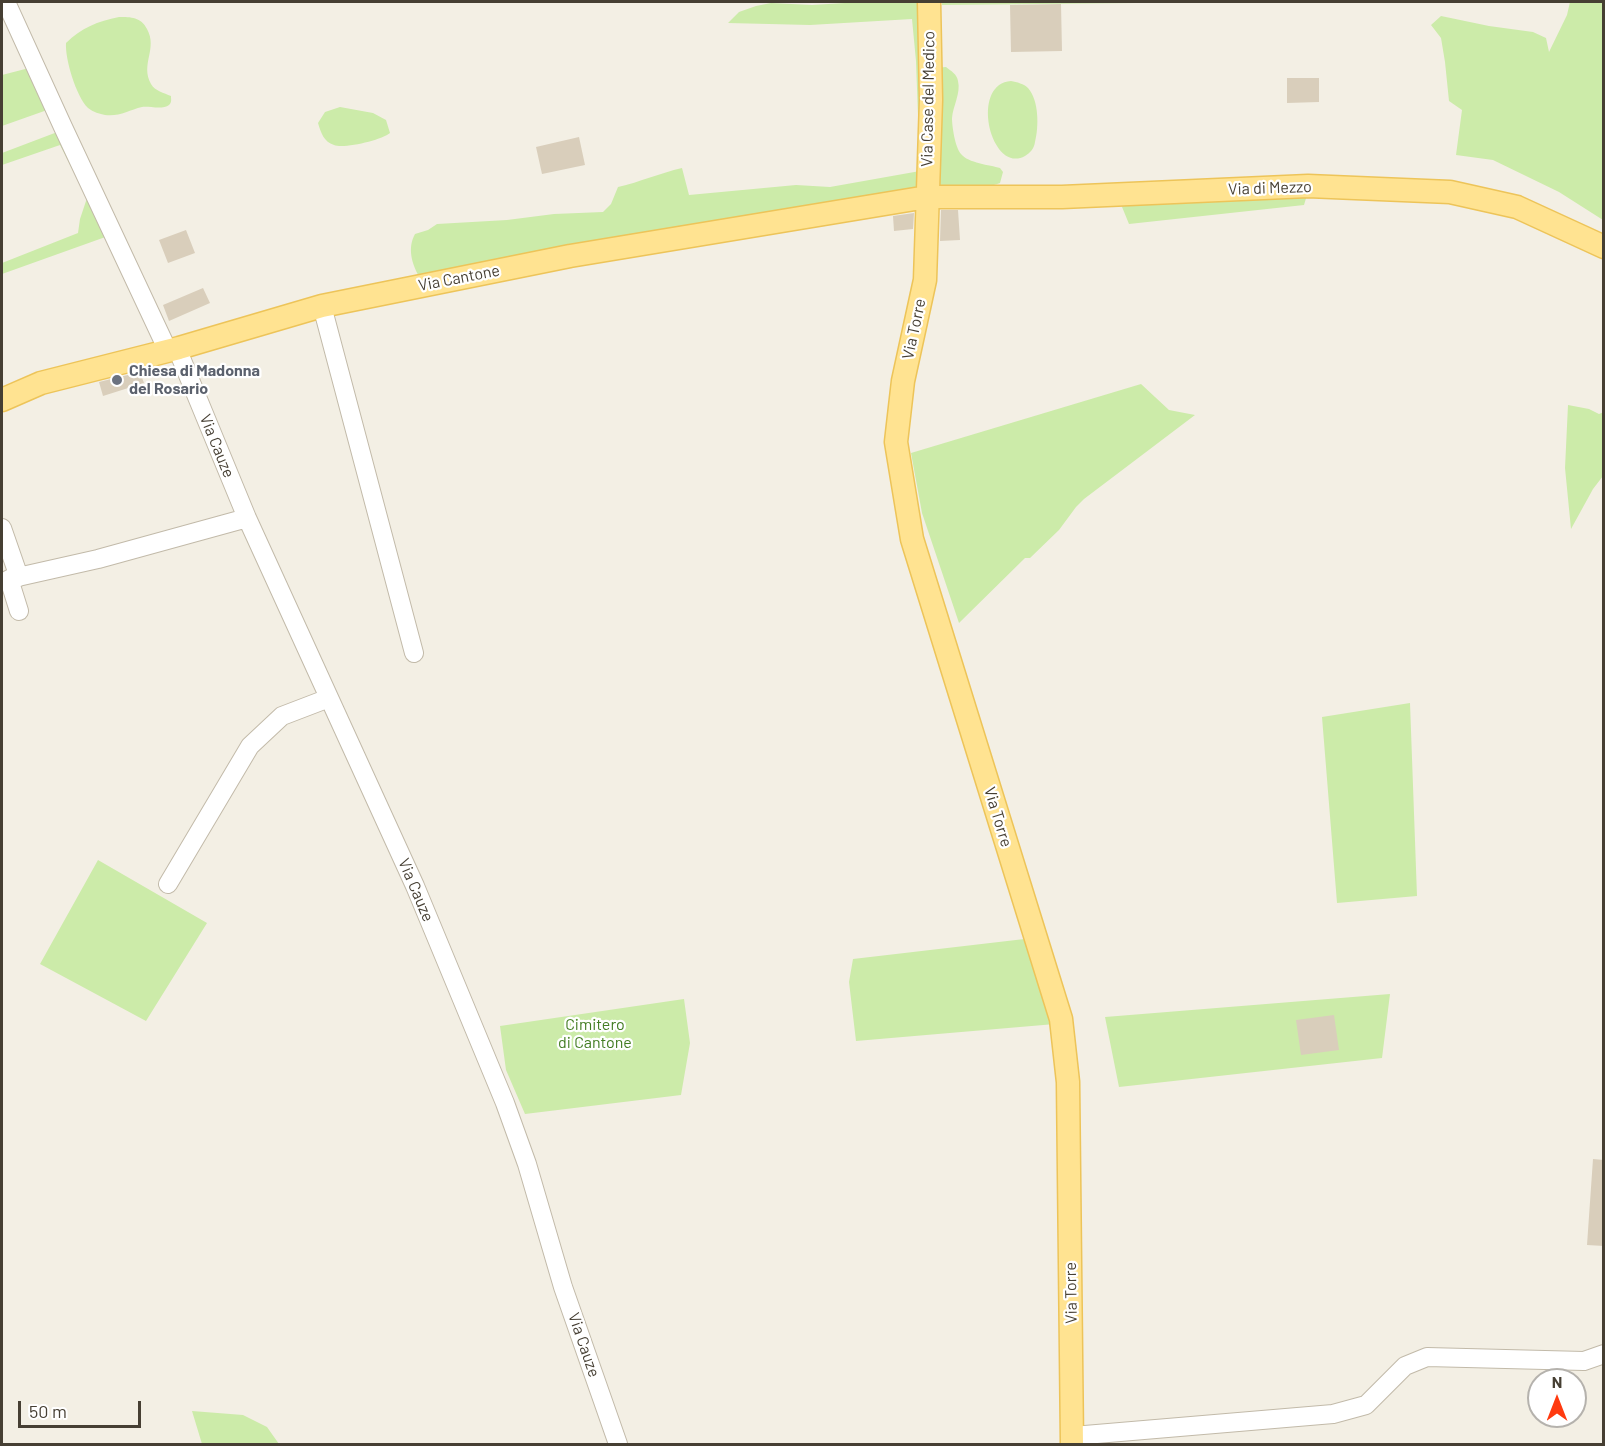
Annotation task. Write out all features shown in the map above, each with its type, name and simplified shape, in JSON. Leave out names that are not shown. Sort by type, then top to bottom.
[{"type":"main road","name":"Via Case del Medico","points":[[927,197],[931,100],[929,2]]},
{"type":"main road","name":"Via di Mezzo","points":[[927,197],[1062,197],[1308,186],[1450,192],[1517,207],[1604,247]]},
{"type":"main road","name":"Via Cantone","points":[[2,400],[41,383],[174,350],[322,306],[570,256],[927,197]]},
{"type":"main road","name":"Via Torre","points":[[927,197],[925,280],[903,381],[896,442],[912,539],[1061,1019],[1068,1082],[1073,1440]]},
{"type":"street","name":"Via Cauze","points":[[6,2],[63,127],[174,350],[181,358],[247,518],[415,886],[505,1103],[527,1164],[563,1287],[618,1444]]},
{"type":"street","points":[[322,306],[414,653]]},
{"type":"street","points":[[19,611],[9,579],[98,559],[247,518]]},
{"type":"street","points":[[2,528],[19,577]]},
{"type":"street","points":[[168,884],[250,746],[282,716],[329,698]]},
{"type":"street","points":[[1073,1440],[1332,1414],[1366,1405],[1405,1366],[1427,1357],[1584,1361],[1604,1354]]},
{"type":"green space","points":[[922,2],[920,171],[912,19],[810,25],[728,23],[739,12],[771,3],[812,5]]},
{"type":"green space","points":[[942,2],[1233,2],[942,5]]},
{"type":"green space","points":[[1570,2],[1603,2],[1603,220],[1559,192],[1493,160],[1456,155],[1462,110],[1449,101],[1441,38],[1431,25],[1441,16],[1533,32],[1546,38],[1549,52],[1567,15]]},
{"type":"green space","points":[[119,17],[139,20],[145,25],[151,43],[148,77],[155,88],[171,96],[169,105],[160,108],[142,107],[119,114],[105,115],[88,108],[79,95],[69,67],[66,43],[90,26]]},
{"type":"green space","points":[[33,67],[50,109],[2,126],[2,75]]},
{"type":"green space","points":[[946,67],[958,81],[952,118],[959,151],[969,160],[1000,168],[1003,172],[1000,183],[974,187],[929,185],[934,68]]},
{"type":"green space","points":[[1011,81],[1024,85],[1032,93],[1037,121],[1033,149],[1025,156],[1013,158],[1003,153],[995,141],[988,111],[991,97],[998,86]]},
{"type":"green space","points":[[340,107],[373,113],[386,120],[390,133],[354,145],[331,144],[323,137],[318,123],[325,112]]},
{"type":"green space","points":[[60,131],[111,235],[2,274],[2,263],[78,233],[87,198],[60,145],[2,165],[2,153]]},
{"type":"green space","points":[[682,168],[689,195],[796,185],[830,187],[920,171],[917,188],[806,210],[420,278],[412,256],[411,245],[415,234],[437,224],[603,212],[611,204],[618,187]]},
{"type":"green space","points":[[1307,195],[1304,205],[1129,224],[1120,202]]},
{"type":"green space","points":[[1141,384],[1169,410],[1195,415],[1084,499],[1059,530],[1030,558],[1025,558],[959,623],[922,513],[911,453]]},
{"type":"green space","points":[[1568,405],[1589,409],[1599,414],[1604,412],[1603,476],[1593,489],[1571,529],[1565,468]]},
{"type":"green space","points":[[1410,703],[1417,896],[1337,903],[1322,717]]},
{"type":"green space","points":[[98,860],[207,923],[146,1021],[40,964]]},
{"type":"green space","points":[[1033,938],[1055,1024],[856,1041],[849,982],[853,959]]},
{"type":"green space","points":[[1390,994],[1382,1058],[1119,1087],[1105,1017]]},
{"type":"green space","name":"Cimitero di Cantone","points":[[684,999],[690,1043],[681,1095],[525,1114],[506,1070],[500,1026]]},
{"type":"green space","points":[[192,1411],[243,1415],[267,1427],[279,1444],[202,1444]]},
{"type":"building","points":[[1061,4],[1062,51],[1011,52],[1010,5]]},
{"type":"building","points":[[1287,78],[1319,78],[1319,102],[1287,103]]},
{"type":"building","points":[[579,137],[585,165],[542,174],[536,147]]},
{"type":"building","points":[[941,210],[958,210],[960,240],[940,241]]},
{"type":"building","points":[[914,213],[913,229],[894,231],[893,216]]},
{"type":"building","points":[[186,230],[195,253],[168,263],[159,240]]},
{"type":"building","points":[[203,288],[210,303],[169,321],[163,305]]},
{"type":"building","points":[[140,372],[144,383],[103,396],[99,382]]},
{"type":"building","points":[[1334,1015],[1339,1050],[1301,1055],[1296,1020]]},
{"type":"building","points":[[1593,1159],[1604,1160],[1604,1246],[1587,1245]]},
{"type":"place","name":"Chiesa di Madonna del Rosario","points":[[117,380]]}]
